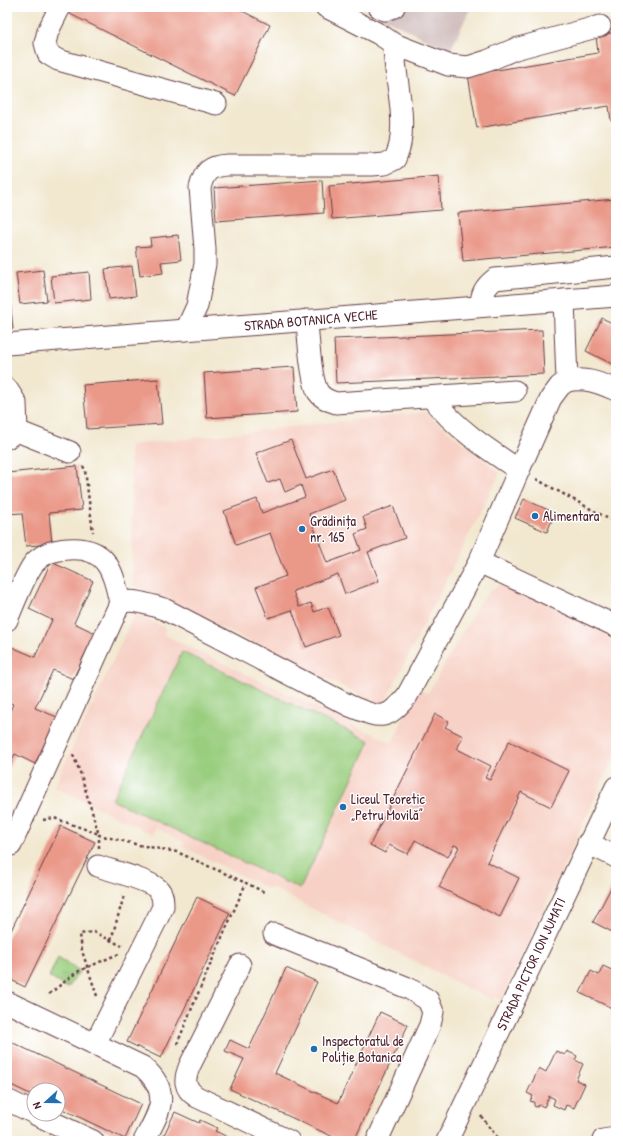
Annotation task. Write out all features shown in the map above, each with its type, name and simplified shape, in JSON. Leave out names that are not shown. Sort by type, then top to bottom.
[{"type":"street","points":[[60,7],[48,31],[45,43],[48,54],[58,60],[216,104]]},
{"type":"street","points":[[326,7],[379,34],[394,44],[448,65],[468,67],[516,49],[600,26]]},
{"type":"street","points":[[379,7],[385,10],[394,7]]},
{"type":"street","points":[[186,330],[197,306],[205,264],[206,249],[200,188],[202,179],[207,171],[216,166],[227,165],[372,165],[385,164],[395,159],[400,145],[401,123],[394,44]]},
{"type":"street","points":[[481,306],[483,291],[487,285],[495,279],[616,267]]},
{"type":"street","name":"STRADA BOTANICA VECHE","points":[[7,344],[616,296]]},
{"type":"street","points":[[564,300],[567,381]]},
{"type":"street","points":[[307,320],[313,377],[317,391],[325,399],[336,403],[515,391]]},
{"type":"street","points":[[120,603],[128,600],[164,608],[350,706],[375,715],[386,715],[396,709],[407,696],[480,562],[551,398],[560,386],[567,381],[576,379],[593,380],[616,390]]},
{"type":"street","points":[[7,389],[16,403],[12,434],[70,452]]},
{"type":"street","points":[[431,397],[453,422],[480,444],[519,470]]},
{"type":"street","points":[[7,620],[30,569],[41,556],[50,552],[82,548],[96,552],[103,558],[116,584],[120,603],[26,813],[8,847]]},
{"type":"street","points":[[480,562],[616,626]]},
{"type":"street","name":"STRADA PICTOR ION JUMATI","points":[[446,1141],[616,787]]},
{"type":"street","points":[[588,843],[616,857]]},
{"type":"street","points":[[95,1044],[138,949],[164,907],[163,896],[159,889],[148,883],[98,866]]},
{"type":"street","points":[[274,934],[408,988],[428,1000],[433,1012],[430,1025],[377,1141]]},
{"type":"street","points":[[240,965],[190,1065],[186,1074],[186,1082],[188,1089],[197,1097],[289,1141]]},
{"type":"street","points":[[7,1002],[143,1066],[151,1074],[157,1083],[161,1099],[160,1108],[144,1141]]},
{"type":"street","points":[[7,1100],[26,1110]]},
{"type":"street","points":[[50,1122],[82,1139]]},
{"type":"path","points":[[70,452],[78,457],[84,470],[96,552]]},
{"type":"path","points":[[519,470],[616,523]]},
{"type":"path","points":[[26,813],[42,820],[54,818],[99,835],[80,772],[68,744],[59,738]]},
{"type":"path","points":[[174,1050],[246,884],[264,892]]},
{"type":"path","points":[[108,1018],[99,1002],[82,951],[80,934],[94,932],[138,949]]},
{"type":"path","points":[[49,994],[77,972],[111,957],[138,949]]},
{"type":"path","points":[[467,1099],[500,1141]]},
{"type":"shaded area","points":[[361,7],[471,7],[450,51]]},
{"type":"shaded area","name":"Grădinița nr. 165","points":[[425,412],[500,473],[383,706],[133,585],[130,445]]},
{"type":"shaded area","name":"Liceul Teoretic „Petru Movilă”","points":[[502,583],[616,634],[616,752],[501,1000],[495,997],[493,1000],[467,988],[270,887],[268,889],[182,846],[184,842],[156,828],[153,834],[54,787],[135,613],[165,628],[164,635],[392,743],[417,689],[428,693],[480,602],[489,592]]},
{"type":"green space","points":[[182,652],[370,741],[300,889],[112,800]]},
{"type":"green space","points":[[58,957],[80,971],[68,988],[49,977]]},
{"type":"building","points":[[73,7],[234,7],[270,25],[235,96],[70,14]]},
{"type":"building","points":[[616,32],[616,120],[611,121],[609,106],[477,128],[468,75],[598,53],[596,36]]},
{"type":"building","points":[[439,176],[441,210],[332,219],[329,186]]},
{"type":"building","points":[[322,180],[324,213],[216,221],[214,188]]},
{"type":"building","points":[[616,199],[616,247],[463,261],[458,213]]},
{"type":"building","points":[[178,235],[181,260],[161,262],[163,273],[140,276],[136,247],[151,246],[150,238]]},
{"type":"building","points":[[132,266],[136,296],[109,299],[105,269]]},
{"type":"building","points":[[43,270],[47,301],[20,304],[16,273]]},
{"type":"building","points":[[89,272],[91,299],[54,303],[51,276]]},
{"type":"building","points":[[7,278],[13,329],[7,330]]},
{"type":"building","points":[[602,318],[616,325],[616,366],[586,351]]},
{"type":"building","points":[[542,330],[544,374],[336,383],[334,339]]},
{"type":"building","points":[[294,367],[297,412],[207,418],[204,373]]},
{"type":"building","points":[[158,379],[162,424],[87,429],[83,385]]},
{"type":"building","points":[[291,440],[306,479],[333,469],[345,500],[309,514],[327,563],[361,550],[355,534],[367,529],[363,517],[393,506],[405,538],[368,552],[379,581],[345,594],[338,574],[293,591],[299,607],[311,603],[314,612],[328,607],[339,635],[306,647],[292,610],[268,618],[256,587],[286,576],[270,533],[236,545],[224,511],[257,499],[262,513],[305,497],[301,485],[285,492],[280,479],[268,483],[256,453]]},
{"type":"building","points":[[77,466],[82,510],[49,513],[52,544],[26,546],[22,513],[7,514],[7,473]]},
{"type":"building","name":"Alimentara","points":[[524,499],[555,513],[547,532],[515,518]]},
{"type":"building","points":[[51,562],[93,581],[74,623],[95,633],[73,679],[53,670],[35,708],[57,717],[35,764],[15,754],[7,771],[7,718],[13,704],[7,701],[7,658],[12,647],[35,657],[52,620],[29,609]]},
{"type":"building","points":[[435,714],[449,721],[445,727],[463,736],[457,749],[491,766],[485,778],[490,780],[509,741],[569,771],[551,807],[521,792],[487,862],[519,878],[500,917],[439,887],[459,847],[454,845],[448,857],[415,840],[408,854],[389,845],[385,853],[370,845]]},
{"type":"building","points":[[61,826],[95,842],[25,987],[7,978],[7,939]]},
{"type":"building","points":[[616,878],[616,934],[593,922]]},
{"type":"building","points":[[197,897],[230,913],[161,1058],[127,1042]]},
{"type":"building","points":[[603,966],[616,972],[616,1010],[580,993],[591,971],[599,975]]},
{"type":"building","points":[[286,968],[317,982],[275,1073],[338,1103],[380,1012],[408,1025],[354,1141],[342,1141],[230,1089],[244,1059],[225,1051],[230,1040],[249,1049]]},
{"type":"building","points":[[7,1040],[141,1104],[125,1139],[66,1111],[66,1082],[26,1082],[26,1092],[7,1083]]},
{"type":"building","points":[[556,1051],[565,1055],[567,1051],[577,1056],[575,1060],[583,1064],[576,1080],[585,1084],[574,1108],[566,1105],[564,1110],[553,1105],[555,1099],[549,1096],[544,1107],[540,1105],[536,1107],[534,1106],[534,1102],[530,1101],[533,1096],[527,1093],[539,1068],[546,1072]]},
{"type":"building","points":[[175,1112],[199,1123],[200,1120],[217,1128],[215,1131],[232,1139],[232,1141],[161,1141]]},
{"type":"place","name":"Alimentara","points":[[535,516]]},
{"type":"place","name":"Grădinița nr. 165","points":[[302,529]]},
{"type":"place","name":"Liceul Teoretic „Petru Movilă”","points":[[343,807]]},
{"type":"place","name":"Inspectoratul de Poliție Botanica","points":[[314,1049]]}]
